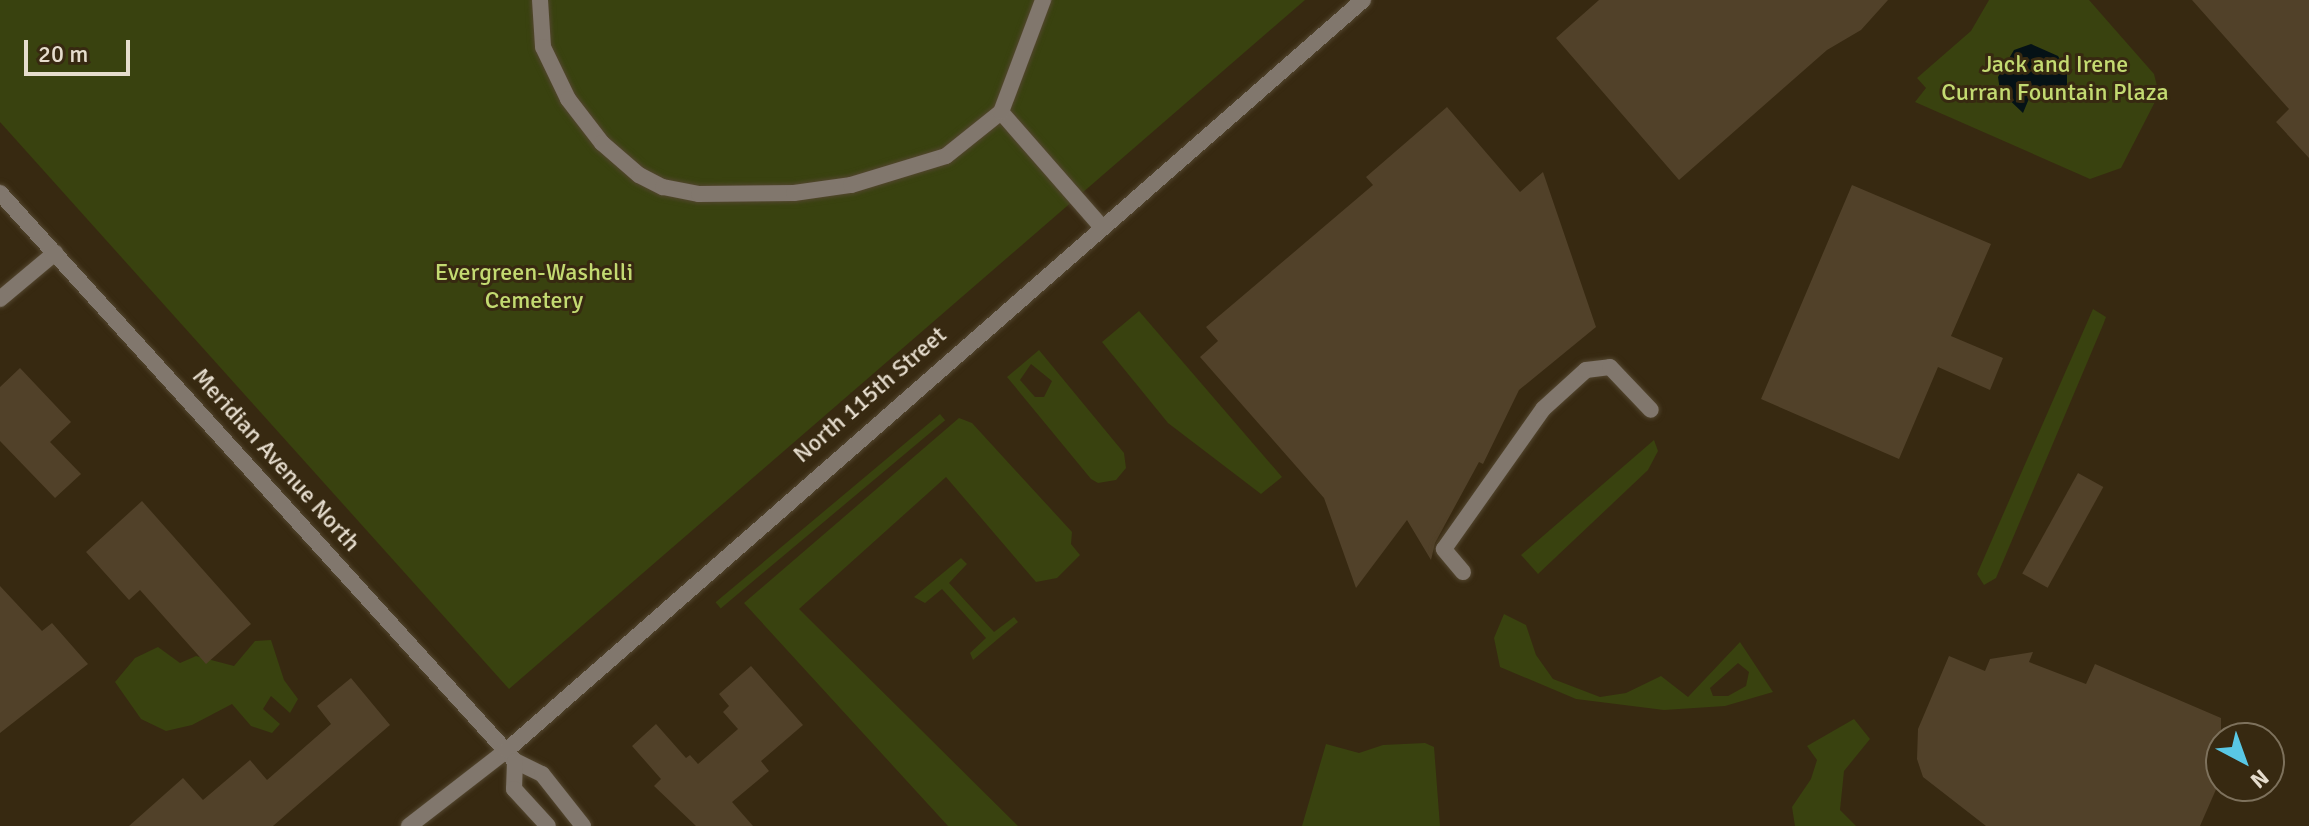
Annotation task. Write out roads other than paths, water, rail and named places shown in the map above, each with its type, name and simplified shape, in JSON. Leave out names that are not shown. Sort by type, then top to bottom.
[{"type":"street","points":[[540,0],[543,47],[568,99],[602,143],[639,175],[663,187],[699,194],[794,193],[851,185],[946,156],[1001,112],[1043,0]]},
{"type":"street","name":"North 115th Street","points":[[409,826],[511,756],[1100,225],[1363,0]]},
{"type":"street","points":[[1001,112],[1100,225]]},
{"type":"street","name":"Meridian Avenue North","points":[[0,193],[511,756],[542,774],[583,826]]},
{"type":"street","points":[[0,299],[55,253]]},
{"type":"street","points":[[1463,572],[1444,549],[1543,409],[1586,370],[1610,367],[1651,410]]},
{"type":"street","points":[[511,756],[514,789],[548,826]]},
{"type":"park label","name":"Jack and Irene Curran Fountain Plaza","points":[[2055,79]]},
{"type":"park label","name":"Evergreen-Washelli Cemetery","points":[[534,287]]}]
